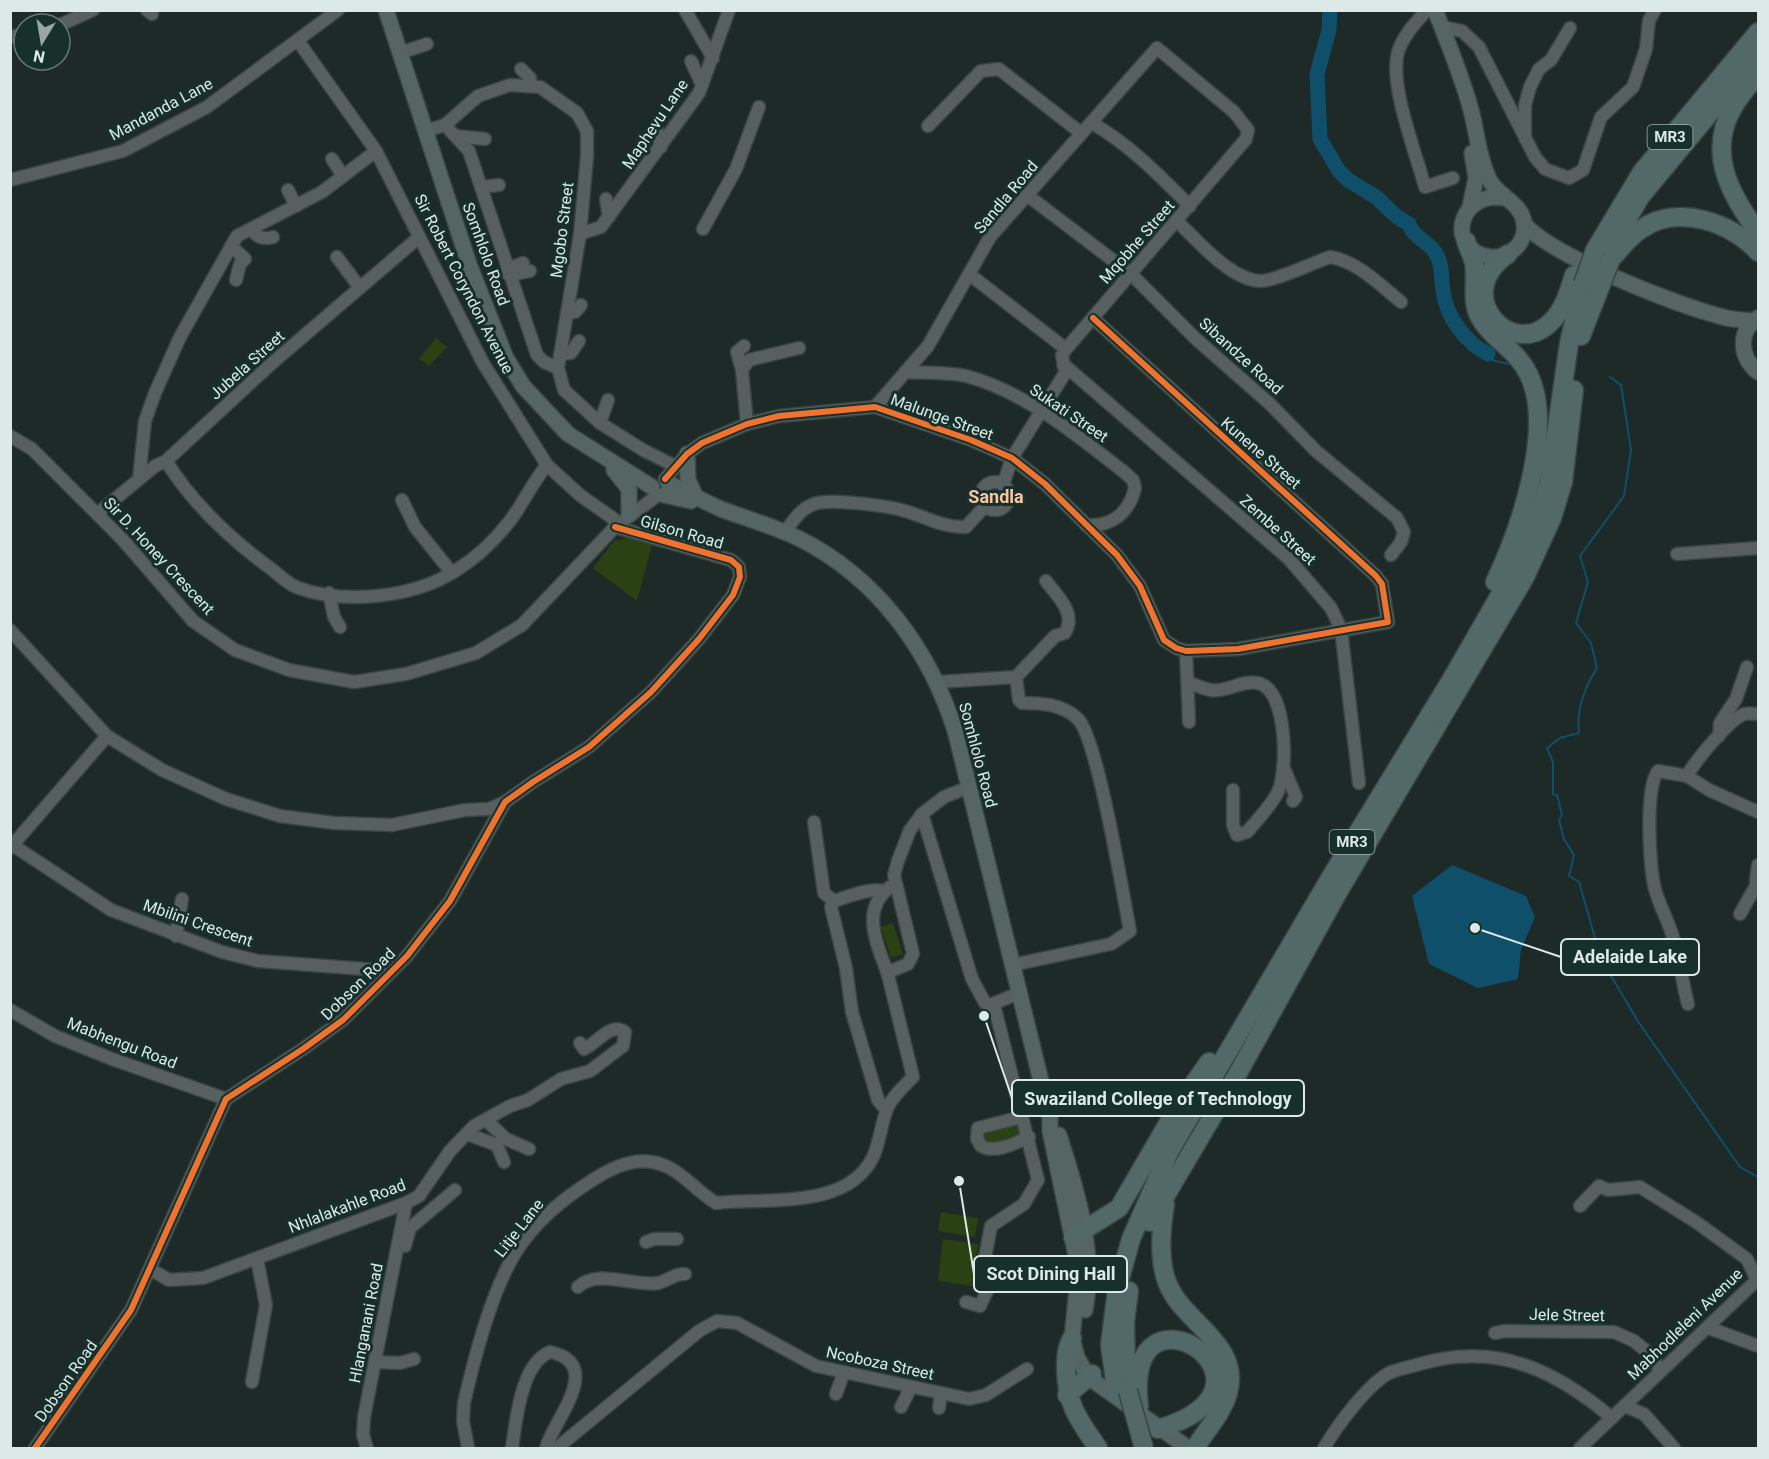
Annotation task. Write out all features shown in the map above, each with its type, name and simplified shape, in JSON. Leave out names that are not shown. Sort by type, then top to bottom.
[{"type":"highway","name":"MR3","points":[[1144,1449],[1122,1393],[1125,1322],[1134,1268],[1144,1237],[1168,1190],[1237,1075],[1337,894],[1525,577],[1552,518],[1563,482],[1591,256],[1642,172],[1693,108],[1748,48],[1758,32]]},
{"type":"highway","name":"MR3","points":[[1591,256],[1624,223],[1652,181],[1758,55]]},
{"type":"highway","points":[[1758,72],[1734,106],[1726,123],[1720,149],[1728,183],[1743,211],[1758,232]]},
{"type":"highway","points":[[1591,256],[1644,226],[1674,218],[1690,218],[1723,226],[1751,243],[1758,252]]},
{"type":"highway","points":[[1450,682],[1460,648],[1489,596],[1517,528],[1532,472],[1537,430],[1536,398],[1530,376],[1513,350],[1480,317],[1475,302],[1474,261],[1466,241]]},
{"type":"highway","points":[[1511,252],[1492,267],[1483,291],[1484,302],[1493,320],[1511,332],[1534,332],[1553,320],[1568,295],[1587,285]]},
{"type":"highway","name":"MR3","points":[[1131,1449],[1122,1393],[1110,1345],[1113,1317],[1131,1239],[1169,1152],[1450,682],[1514,570],[1537,524],[1549,483],[1569,343],[1587,285]]},
{"type":"highway","points":[[1079,1233],[1119,1208],[1177,1108],[1283,958]]},
{"type":"highway","points":[[1168,1190],[1161,1242],[1166,1282],[1187,1314],[1222,1348],[1229,1364],[1228,1395],[1195,1449]]},
{"type":"highway","points":[[1072,1338],[1066,1353],[1067,1395],[1083,1427],[1098,1449]]},
{"type":"highway","points":[[1152,1449],[1139,1406],[1137,1378],[1139,1365],[1146,1353],[1161,1342],[1176,1340],[1193,1344],[1201,1349],[1215,1374],[1211,1395],[1191,1418],[1158,1429]]},
{"type":"highway","points":[[1067,1395],[1092,1378]]},
{"type":"main road","name":"Somhlolo Road","points":[[386,10],[469,264],[506,358],[523,386],[568,434],[612,464],[659,487],[785,532],[821,551],[877,596],[916,644],[937,682],[948,708],[969,787],[1050,1118],[1050,1131],[1090,1274],[1081,1345],[1092,1378]]},
{"type":"main road","points":[[1435,10],[1472,111],[1490,180],[1504,198],[1518,208],[1524,224],[1544,242],[1591,256],[1636,285],[1724,318],[1756,320]]},
{"type":"main road","points":[[1472,111],[1471,140],[1476,178],[1470,207],[1462,226],[1470,248],[1492,258],[1511,252],[1544,248],[1591,256]]},
{"type":"main road","points":[[1470,207],[1486,197],[1504,198]]},
{"type":"main road","points":[[1511,252],[1522,238],[1524,224]]},
{"type":"main road","points":[[1706,312],[1733,329],[1743,345],[1747,360],[1758,372]]},
{"type":"main road","points":[[1743,345],[1746,332],[1756,320]]},
{"type":"main road","points":[[687,454],[688,480],[696,497]]},
{"type":"main road","points":[[612,464],[629,489],[632,512]]},
{"type":"main road","name":"Somhlolo Road","points":[[659,487],[696,497],[720,508]]},
{"type":"main road","name":"Somhlolo Road","points":[[1079,1233],[1079,1278],[1072,1338],[1077,1357],[1092,1378],[1188,1449]]},
{"type":"street","points":[[72,20],[93,10]]},
{"type":"street","name":"Mandanda Lane","points":[[10,180],[123,151],[207,107],[338,10]]},
{"type":"street","points":[[685,10],[713,58]]},
{"type":"street","name":"Maphevu Lane","points":[[580,234],[601,227],[661,147],[702,85],[723,40],[729,10]]},
{"type":"street","points":[[1427,10],[1405,37],[1395,67],[1399,91],[1425,187],[1454,178]]},
{"type":"street","points":[[1442,27],[1462,31],[1479,47],[1525,140],[1545,169],[1569,178],[1583,170],[1600,117],[1633,87],[1646,49],[1649,20],[1655,10]]},
{"type":"street","points":[[1525,140],[1525,105],[1530,87],[1539,69],[1551,60],[1570,28]]},
{"type":"street","name":"Sir Robert Coryndon Avenue","points":[[298,40],[376,151],[403,200],[418,238],[483,363],[547,465],[581,496],[614,519],[615,527]]},
{"type":"street","points":[[400,53],[428,44]]},
{"type":"street","name":"Sandla Road","points":[[875,407],[935,335],[990,237],[1157,48]]},
{"type":"street","name":"Mqobhe Street","points":[[1003,485],[1012,458],[1039,411],[1065,373],[1062,355],[1066,349],[1242,146],[1248,130],[1234,112],[1157,48]]},
{"type":"street","points":[[691,61],[702,85]]},
{"type":"street","points":[[521,69],[530,78],[528,86]]},
{"type":"street","points":[[928,126],[981,71],[999,69],[1081,134]]},
{"type":"street","name":"Mgobo Street","points":[[425,131],[445,125],[478,96],[510,85],[540,87],[576,105],[587,130],[580,234],[558,368]]},
{"type":"street","points":[[703,229],[736,170],[759,107]]},
{"type":"street","points":[[1092,123],[1120,140],[1150,165],[1190,206]]},
{"type":"street","points":[[445,125],[469,151],[537,355],[544,362],[558,368],[564,390],[600,423],[643,450],[675,466]]},
{"type":"street","points":[[657,130],[661,147]]},
{"type":"street","points":[[456,136],[484,139]]},
{"type":"street","points":[[139,479],[145,421],[155,393],[180,337],[237,236],[322,192],[376,151]]},
{"type":"street","points":[[332,159],[343,176]]},
{"type":"street","points":[[481,187],[499,185]]},
{"type":"street","points":[[288,190],[296,206]]},
{"type":"street","name":"Sibandze Road","points":[[1028,195],[1131,274],[1195,338],[1269,403],[1316,451],[1397,518],[1404,532],[1401,542],[1391,555]]},
{"type":"street","points":[[606,199],[609,217]]},
{"type":"street","points":[[1177,222],[1235,274],[1255,281],[1266,281],[1330,257],[1354,265],[1401,302]]},
{"type":"street","points":[[251,229],[257,237],[266,239],[273,237]]},
{"type":"street","name":"Jubela Street","points":[[97,514],[139,479],[166,461],[271,364],[418,238]]},
{"type":"street","points":[[231,246],[245,259],[240,264],[236,280]]},
{"type":"street","points":[[337,257],[360,288]]},
{"type":"street","points":[[508,272],[527,267]]},
{"type":"street","points":[[969,274],[1066,349]]},
{"type":"street","points":[[567,313],[575,312],[581,305]]},
{"type":"street","name":"Kunene Street","points":[[1093,318],[1376,576],[1382,584],[1388,622],[1341,629]]},
{"type":"street","points":[[560,354],[571,353],[579,341]]},
{"type":"street","points":[[744,346],[737,352],[742,370],[747,424]]},
{"type":"street","points":[[742,370],[749,360],[799,348]]},
{"type":"street","name":"Zembe Street","points":[[1063,364],[1289,559],[1331,608],[1341,629],[1359,783]]},
{"type":"street","name":"Sukati Street","points":[[905,372],[965,376],[1005,393],[1039,411],[1124,472],[1135,484],[1134,493],[1124,513],[1108,524],[1086,525]]},
{"type":"street","points":[[600,423],[608,400]]},
{"type":"street","name":"Malunge Street","points":[[659,487],[687,454],[702,444],[747,424],[779,416],[875,407],[971,440],[1012,458],[1045,484],[1072,514],[1117,555],[1140,586],[1164,639],[1186,651]]},
{"type":"street","name":"Sir D. Honey Crescent","points":[[10,436],[32,449],[97,514],[193,621],[235,650],[289,670],[354,682],[406,674],[476,653],[522,625],[615,527],[659,487]]},
{"type":"street","points":[[166,461],[183,488],[211,520],[295,586],[329,593],[391,596],[426,585],[452,573],[485,548],[509,521],[547,465]]},
{"type":"street","points":[[993,482],[1003,485],[1009,493],[1008,504],[994,510],[985,506],[981,496],[984,487],[993,482]]},
{"type":"street","points":[[402,500],[415,527],[452,573]]},
{"type":"street","points":[[785,532],[801,511],[815,503],[873,504],[905,511],[952,528],[966,527],[985,506]]},
{"type":"street","name":"Gilson Road","points":[[615,527],[716,554],[731,560],[739,567]]},
{"type":"street","points":[[1677,554],[1758,548]]},
{"type":"street","name":"Dobson Road","points":[[35,1449],[131,1310],[226,1099],[343,1020],[392,971],[450,901],[505,802],[589,747],[651,692],[699,639],[733,595],[740,577],[739,567]]},
{"type":"street","points":[[937,682],[1016,677],[1055,636],[1065,633],[1069,626],[1069,614],[1046,581]]},
{"type":"street","points":[[329,593],[334,617],[340,627]]},
{"type":"street","points":[[1189,722],[1186,651],[1238,649],[1341,629]]},
{"type":"street","points":[[10,630],[107,736],[162,771],[226,799],[280,816],[334,823],[392,825],[465,810],[489,808],[505,802]]},
{"type":"street","points":[[1719,736],[1720,723],[1736,699],[1746,668]]},
{"type":"street","points":[[1012,965],[1111,944],[1130,931],[1112,834],[1087,736],[1079,720],[1067,711],[1046,704],[1022,703],[1019,700],[1016,677]]},
{"type":"street","points":[[1189,683],[1213,691],[1233,685],[1258,683],[1269,688],[1275,701],[1286,747],[1278,791],[1247,832],[1241,835],[1237,835],[1233,825],[1233,790]]},
{"type":"street","points":[[1687,776],[1692,766],[1719,736],[1745,713],[1758,714]]},
{"type":"street","points":[[12,847],[107,736]]},
{"type":"street","points":[[1283,765],[1296,797],[1293,801]]},
{"type":"street","points":[[1688,1004],[1673,936],[1655,889],[1650,855],[1651,797],[1655,776],[1659,771],[1666,771],[1687,776],[1709,790],[1758,812]]},
{"type":"street","points":[[888,975],[891,971],[909,964],[913,954],[894,875],[910,830],[922,814],[944,797],[969,787]]},
{"type":"street","points":[[922,814],[972,979],[986,1003],[994,1005],[1019,993]]},
{"type":"street","points":[[814,822],[824,893],[834,902]]},
{"type":"street","name":"Mbilini Crescent","points":[[12,847],[111,910],[176,936],[258,961],[392,971]]},
{"type":"street","points":[[1740,914],[1757,889],[1758,865]]},
{"type":"street","points":[[834,902],[831,915],[846,968],[852,1012],[878,1100],[886,1110],[913,1077],[888,975],[872,925],[871,913],[885,891],[896,883]]},
{"type":"street","points":[[834,902],[876,889],[885,891]]},
{"type":"street","points":[[176,936],[182,899]]},
{"type":"street","points":[[966,1302],[980,1306],[988,1289],[985,1258],[991,1226],[1024,1204],[1038,1180],[994,1005]]},
{"type":"street","name":"Mabhengu Road","points":[[10,1010],[55,1036],[112,1059],[226,1099]]},
{"type":"street","name":"Nhlalakahle Road","points":[[150,1269],[169,1280],[203,1278],[406,1203],[419,1196],[450,1151],[467,1134],[486,1120],[528,1100],[561,1079],[590,1071],[623,1046],[625,1032],[619,1028],[611,1028],[589,1047],[584,1048],[580,1043]]},
{"type":"street","name":"Litje Lane","points":[[468,1449],[463,1422],[464,1403],[496,1294],[510,1262],[536,1228],[562,1200],[599,1176],[626,1163],[651,1162],[674,1169],[716,1203],[807,1198],[828,1193],[848,1183],[872,1159],[886,1110]]},
{"type":"street","points":[[1022,1117],[978,1128],[977,1139],[981,1146],[990,1149],[1017,1143],[1029,1137]]},
{"type":"street","points":[[486,1120],[506,1139],[528,1149]]},
{"type":"street","points":[[467,1134],[498,1145],[504,1162]]},
{"type":"street","name":"Mabhodleleni Avenue","points":[[1580,1206],[1599,1186],[1608,1190],[1640,1187],[1696,1222],[1747,1259],[1758,1280],[1709,1328],[1660,1370],[1580,1449]]},
{"type":"street","points":[[390,1283],[396,1281],[400,1276],[410,1228],[455,1190]]},
{"type":"street","name":"Hlanganani Road","points":[[367,1449],[363,1435],[364,1417],[406,1203]]},
{"type":"street","points":[[646,1242],[654,1239],[677,1239]]},
{"type":"street","points":[[252,1382],[266,1305],[257,1259]]},
{"type":"street","points":[[578,1287],[584,1282],[601,1279],[659,1283],[685,1274]]},
{"type":"street","name":"Ncoboza Street","points":[[556,1449],[699,1331],[717,1321],[737,1323],[816,1366],[969,1399],[986,1395],[1027,1369]]},
{"type":"street","points":[[1709,1328],[1758,1346]]},
{"type":"street","name":"Jele Street","points":[[1495,1333],[1505,1331],[1614,1332],[1634,1341],[1651,1355],[1660,1370]]},
{"type":"street","points":[[512,1449],[527,1374],[542,1355],[550,1352],[566,1359],[574,1370],[576,1385],[546,1449]]},
{"type":"street","points":[[1324,1449],[1338,1424],[1389,1373],[1467,1355],[1496,1357],[1530,1365],[1583,1394],[1612,1418]]},
{"type":"street","points":[[375,1362],[400,1363],[414,1359]]},
{"type":"street","points":[[836,1394],[844,1372]]},
{"type":"street","points":[[901,1407],[911,1387]]},
{"type":"street","points":[[939,1408],[941,1393]]},
{"type":"street","points":[[1624,1406],[1644,1414],[1674,1449]]},
{"type":"green space","points":[[436,338],[447,347],[429,366],[419,359]]},
{"type":"green space","points":[[630,537],[652,545],[637,601],[593,568],[614,541]]},
{"type":"green space","points":[[893,923],[903,954],[891,958],[881,927]]},
{"type":"green space","points":[[1017,1126],[1020,1139],[986,1145],[982,1136],[997,1128]]},
{"type":"green space","points":[[941,1212],[978,1218],[975,1237],[938,1231]]},
{"type":"green space","points":[[943,1239],[978,1244],[973,1286],[938,1281]]},
{"type":"water","points":[[1452,865],[1526,896],[1535,917],[1521,950],[1518,979],[1478,988],[1429,964],[1412,896]]},
{"type":"waterway","points":[[1330,10],[1329,30],[1317,74],[1320,139],[1339,171],[1348,180],[1376,197],[1397,217],[1409,224],[1414,233],[1433,250],[1440,263],[1448,310],[1465,336],[1488,354]]},
{"type":"waterway","points":[[1488,354],[1492,360],[1508,364]]},
{"type":"waterway","points":[[1610,377],[1621,385],[1631,450],[1624,496],[1580,556],[1588,582],[1576,623],[1591,643],[1597,668],[1582,699],[1579,733],[1560,738],[1547,748],[1553,762],[1553,794],[1557,795],[1562,815],[1559,820],[1564,839],[1574,855],[1569,876],[1579,882],[1601,959],[1639,1023],[1740,1167],[1758,1177]]},
{"type":"cycle path","points":[[665,479],[687,454],[702,443],[747,424],[779,416],[875,407],[971,440],[1012,458],[1045,484],[1117,555],[1140,586],[1164,640],[1176,648],[1186,651],[1238,649],[1388,622],[1382,584],[1376,576],[1093,318]]},
{"type":"cycle path","points":[[35,1448],[131,1310],[226,1099],[343,1020],[407,956],[450,901],[505,802],[589,747],[651,692],[699,639],[733,595],[740,577],[739,567],[731,560],[615,527]]},
{"type":"place","name":"Adelaide Lake","points":[[1475,928]]},
{"type":"place","name":"Swaziland College of Technology","points":[[984,1016]]},
{"type":"place","name":"Scot Dining Hall","points":[[959,1181]]},
{"type":"district","name":"Sandla","points":[[996,496]]}]
